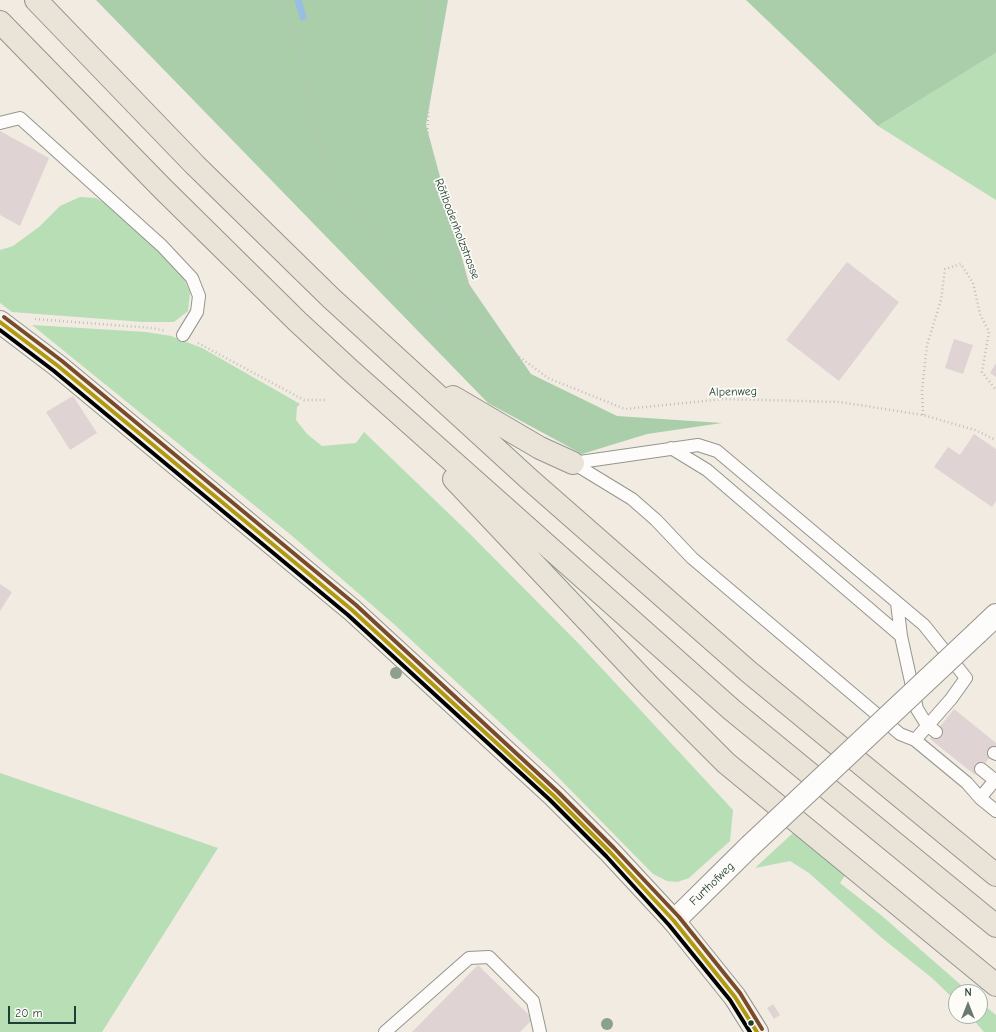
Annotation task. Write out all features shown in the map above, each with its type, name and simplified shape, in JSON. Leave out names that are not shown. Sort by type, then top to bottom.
[{"type":"highway","points":[[36,0],[195,165],[332,298],[529,479],[749,672],[996,875]]},
{"type":"highway","points":[[0,22],[163,190],[298,322],[350,370],[732,710],[996,926]]},
{"type":"highway","points":[[350,370],[645,681],[726,763],[996,985]]},
{"type":"highway","points":[[413,373],[522,438],[572,463]]},
{"type":"main road","points":[[0,322],[58,366],[352,610],[554,796],[610,852],[674,921],[735,997],[757,1032]]},
{"type":"street","name":"Furthofweg","points":[[674,921],[750,846],[996,615]]},
{"type":"lane","points":[[0,123],[20,118],[162,246],[192,278],[199,296],[197,312],[183,335]]},
{"type":"lane","points":[[572,463],[698,444],[717,451],[924,625],[966,678],[945,713],[931,729],[915,740]]},
{"type":"lane","points":[[671,448],[707,470],[902,636]]},
{"type":"lane","points":[[572,463],[632,499],[656,520],[692,558],[900,734],[915,740],[968,783],[980,798],[996,811]]},
{"type":"lane","points":[[897,603],[902,636],[917,709],[915,740]]},
{"type":"lane","points":[[876,713],[917,709],[945,713]]},
{"type":"lane","points":[[917,709],[931,729]]},
{"type":"lane","points":[[980,798],[996,780],[981,769]]},
{"type":"lane","points":[[386,1032],[469,958],[490,957],[533,1001],[540,1032]]},
{"type":"path","points":[[275,0],[300,43],[311,112],[330,182],[347,207],[369,227],[419,294],[453,325],[459,348],[487,333]]},
{"type":"path","name":"Rötibodenholzstrasse","points":[[430,0],[427,174],[487,333]]},
{"type":"path","points":[[923,415],[922,390],[927,345],[942,300],[945,269],[961,264],[973,283],[980,314],[989,332],[982,372],[996,390]]},
{"type":"path","name":"Alpenweg","points":[[487,333],[548,378],[625,409],[724,399],[840,402],[923,415],[975,430],[996,440]]},
{"type":"green space","points":[[96,0],[448,0],[426,125],[469,284],[531,374],[617,416],[722,423],[647,434],[582,454],[488,403]]},
{"type":"green space","points":[[746,0],[996,0],[996,53],[878,126]]},
{"type":"green space","points":[[996,53],[996,200],[878,126]]},
{"type":"green space","points":[[80,197],[96,198],[111,207],[165,257],[183,276],[190,292],[188,311],[174,322],[143,322],[12,312],[0,303],[0,250],[13,246],[39,227],[60,206]]},
{"type":"green space","points":[[32,325],[146,332],[171,336],[202,348],[300,404],[297,407],[296,420],[307,434],[322,446],[356,443],[364,432],[468,532],[581,646],[733,810],[730,841],[689,878],[677,882],[667,881],[653,874],[549,768],[395,625],[291,535]]},
{"type":"green space","points":[[0,773],[218,848],[102,1032],[0,1032]]},
{"type":"green space","points":[[794,832],[846,874],[840,883],[882,916],[960,984],[948,984],[948,993],[932,978],[882,938],[809,873],[790,861],[755,868]]},
{"type":"green space","points":[[988,1008],[996,1015],[996,1032],[984,1032],[977,1024],[988,1024]]},
{"type":"building","points":[[0,131],[49,158],[20,226],[0,215]]},
{"type":"building","points":[[847,262],[899,302],[839,381],[786,340]]},
{"type":"building","points":[[954,339],[973,345],[963,374],[945,368]]},
{"type":"building","points":[[996,363],[996,377],[990,373]]},
{"type":"building","points":[[73,396],[97,433],[70,450],[46,412]]},
{"type":"building","points":[[974,434],[996,449],[996,501],[992,507],[934,467],[948,447],[960,455]]},
{"type":"building","points":[[0,584],[12,592],[0,611]]},
{"type":"building","points":[[954,709],[996,743],[996,750],[975,775],[930,739]]},
{"type":"building","points":[[478,965],[533,1019],[520,1032],[412,1032]]},
{"type":"building","points":[[773,1004],[780,1015],[774,1019],[767,1008]]},
{"type":"waterway","points":[[298,0],[303,17]]},
{"type":"transit line","points":[[4,317],[62,361],[356,605],[558,792],[614,848],[679,917],[740,993],[762,1029]]},
{"type":"transit line","points":[[0,322],[58,366],[352,610],[554,796],[610,852],[674,921],[735,997],[757,1032]]},
{"type":"transit line","points":[[0,330],[54,371],[348,615],[550,800],[606,856],[669,925],[730,1000],[750,1032]]}]
